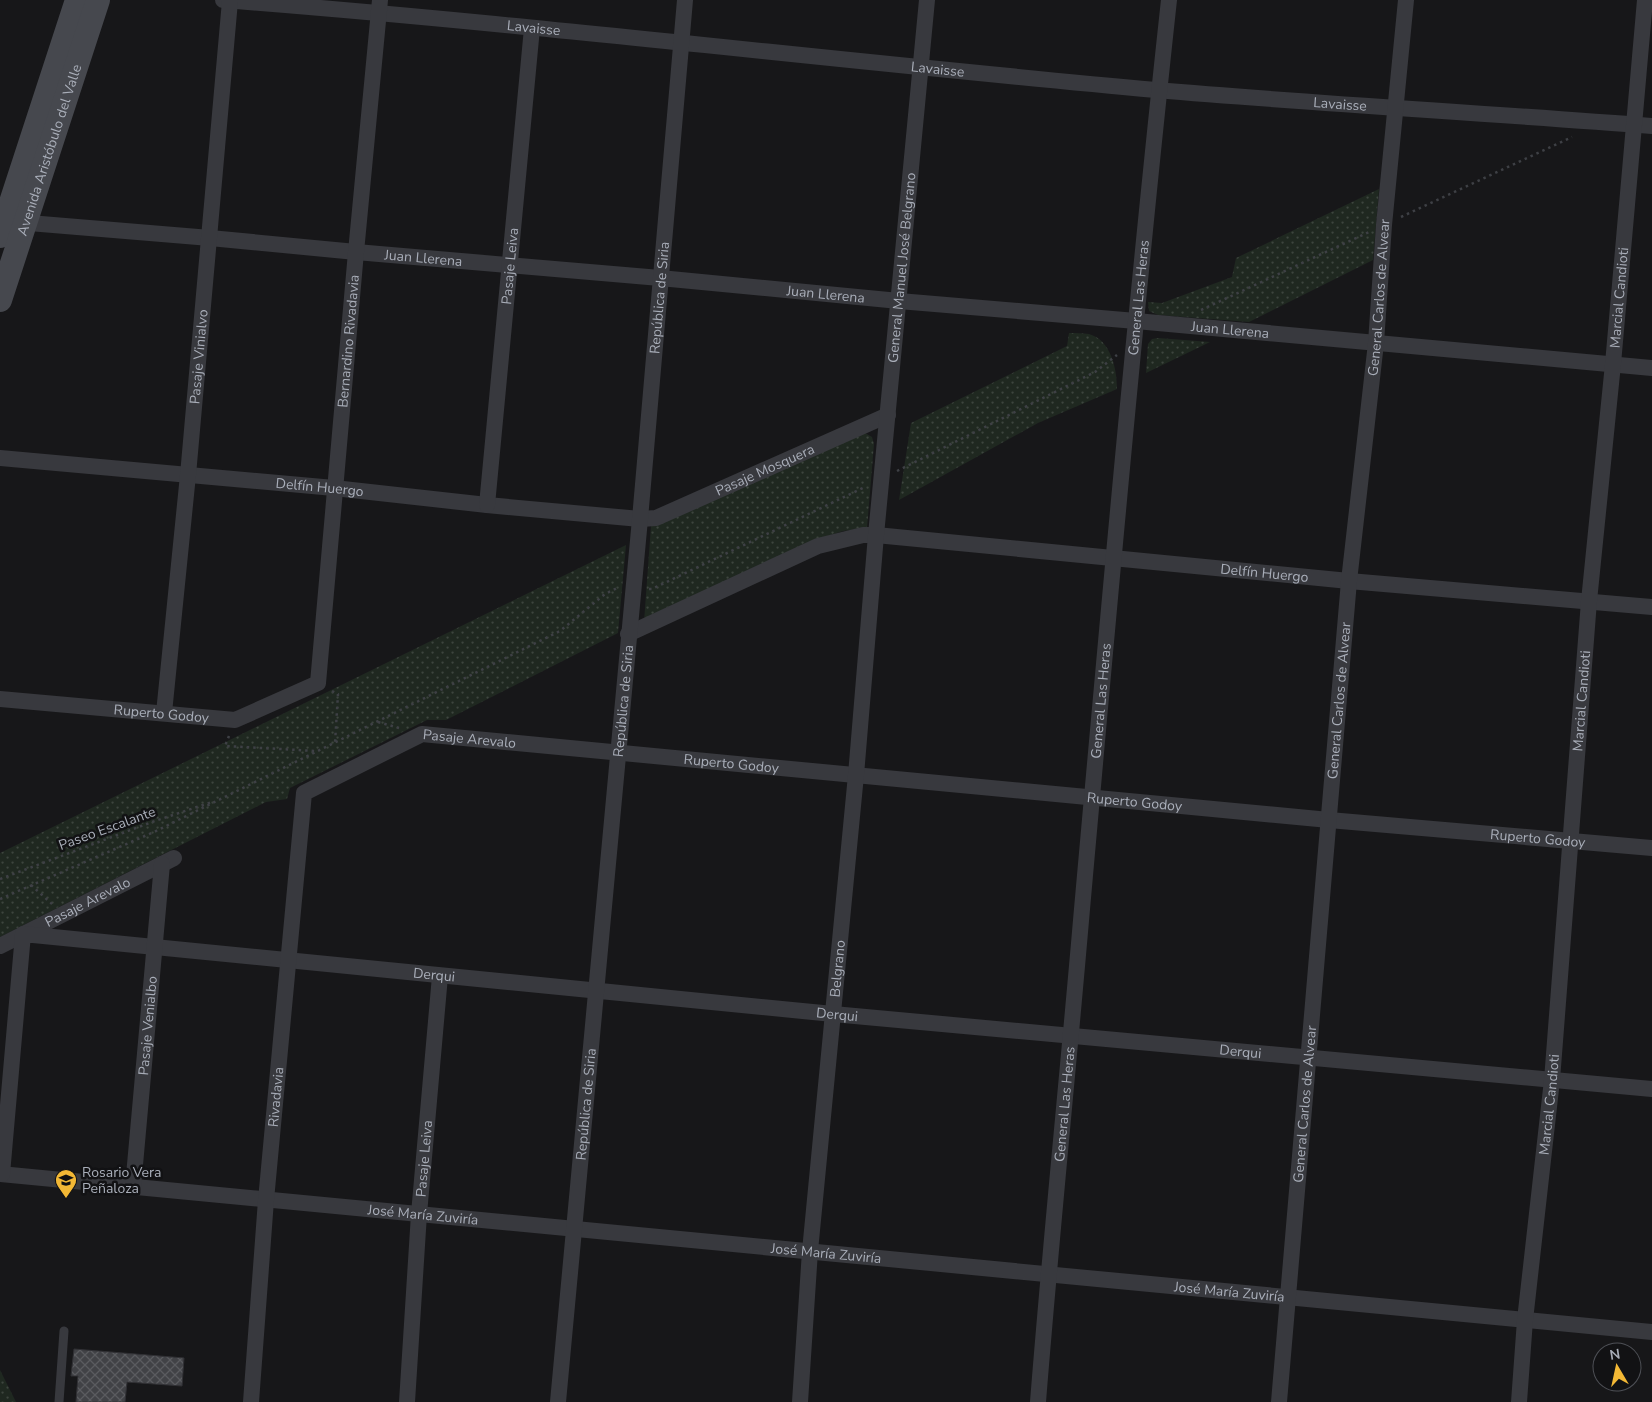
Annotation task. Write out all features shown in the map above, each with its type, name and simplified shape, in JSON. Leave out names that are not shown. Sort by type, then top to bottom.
[{"type":"main road","name":"Avenida Aristóbulo del Valle","points":[[0,300],[7,225],[77,0]]},
{"type":"main road","name":"Avenida Aristóbulo del Valle","points":[[7,225],[98,0]]},
{"type":"street","name":"Lavaisse","points":[[223,0],[379,7],[532,28],[1159,90],[1652,126]]},
{"type":"street","name":"Pasaje Vinialvo","points":[[164,713],[210,238],[230,0]]},
{"type":"street","name":"República de Siria","points":[[558,1402],[686,0]]},
{"type":"street","name":"General Manuel José Belgrano","points":[[876,534],[900,302],[926,0]]},
{"type":"street","name":"General Las Heras","points":[[1038,1402],[1113,559],[1169,0]]},
{"type":"street","name":"General Carlos de Alvear","points":[[1279,1402],[1349,581],[1376,343],[1384,225],[1406,0]]},
{"type":"street","name":"Marcial Candioti","points":[[1519,1402],[1525,1320],[1552,1080],[1589,601],[1613,364],[1645,0]]},
{"type":"street","name":"Bernardino Rivadavia","points":[[318,683],[334,488],[379,7]]},
{"type":"street","name":"Pasaje Leiva","points":[[487,505],[508,265],[532,28]]},
{"type":"street","name":"Juan Llerena","points":[[7,225],[210,238],[660,278],[900,302],[1136,321],[1652,368]]},
{"type":"street","name":"Pasaje Mosquera","points":[[640,520],[656,518],[888,415]]},
{"type":"street","name":"Delfín Huergo","points":[[0,458],[334,488],[640,520]]},
{"type":"street","points":[[628,634],[818,546],[863,534],[876,534]]},
{"type":"street","name":"Delfín Huergo","points":[[876,534],[1113,559],[1652,607]]},
{"type":"street","name":"Belgrano","points":[[800,1402],[810,1252],[856,775],[876,534]]},
{"type":"street","name":"Ruperto Godoy","points":[[0,699],[236,720],[318,683]]},
{"type":"street","name":"Pasaje Arevalo","points":[[304,793],[422,734],[617,753]]},
{"type":"street","name":"Ruperto Godoy","points":[[617,753],[1329,820],[1652,848]]},
{"type":"street","name":"Rivadavia","points":[[251,1402],[266,1200],[304,793]]},
{"type":"street","name":"Pasaje Arevalo","points":[[0,946],[168,861]]},
{"type":"street","name":"Pasaje Venialbo","points":[[133,1186],[155,947],[168,861]]},
{"type":"street","points":[[1,1174],[23,934]]},
{"type":"street","name":"Derqui","points":[[23,934],[833,1014],[1652,1089]]},
{"type":"street","name":"Pasaje Leiva","points":[[407,1402],[419,1214],[440,976]]},
{"type":"street","name":"José María Zuviría","points":[[1,1174],[1652,1332]]},
{"type":"lane","points":[[59,1402],[64,1331]]},
{"type":"path","points":[[1198,312],[1577,135]]},
{"type":"path","points":[[0,899],[154,832],[560,632],[605,594],[617,587],[652,589],[882,478],[1095,372],[1134,342]]},
{"type":"path","points":[[318,683],[338,694],[335,743]]},
{"type":"path","points":[[236,720],[225,746],[317,751]]},
{"type":"path","name":"Paseo Escalante","points":[[0,879],[222,798]]},
{"type":"path","points":[[31,885],[64,914]]},
{"type":"shaded area","points":[[1379,189],[1373,260],[1249,322],[1158,315],[1149,311],[1148,302],[1162,303],[1232,277],[1236,258]]},
{"type":"shaded area","points":[[1069,333],[1089,334],[1103,342],[1114,364],[1117,389],[1038,423],[899,500],[911,423],[1067,346]]},
{"type":"shaded area","points":[[1152,339],[1210,342],[1146,373],[1148,344]]},
{"type":"shaded area","points":[[865,433],[872,437],[874,444],[867,528],[843,531],[816,540],[644,622],[651,526]]},
{"type":"shaded area","points":[[626,545],[618,633],[446,720],[427,720],[290,788],[287,799],[266,802],[0,937],[0,853]]},
{"type":"shaded area","points":[[0,1370],[16,1402],[0,1402]]},
{"type":"building","points":[[74,1349],[184,1358],[182,1386],[127,1382],[125,1402],[76,1402],[78,1376],[71,1376]]},
{"type":"place","name":"Rosario Vera Peñaloza","points":[[66,1199]]}]
